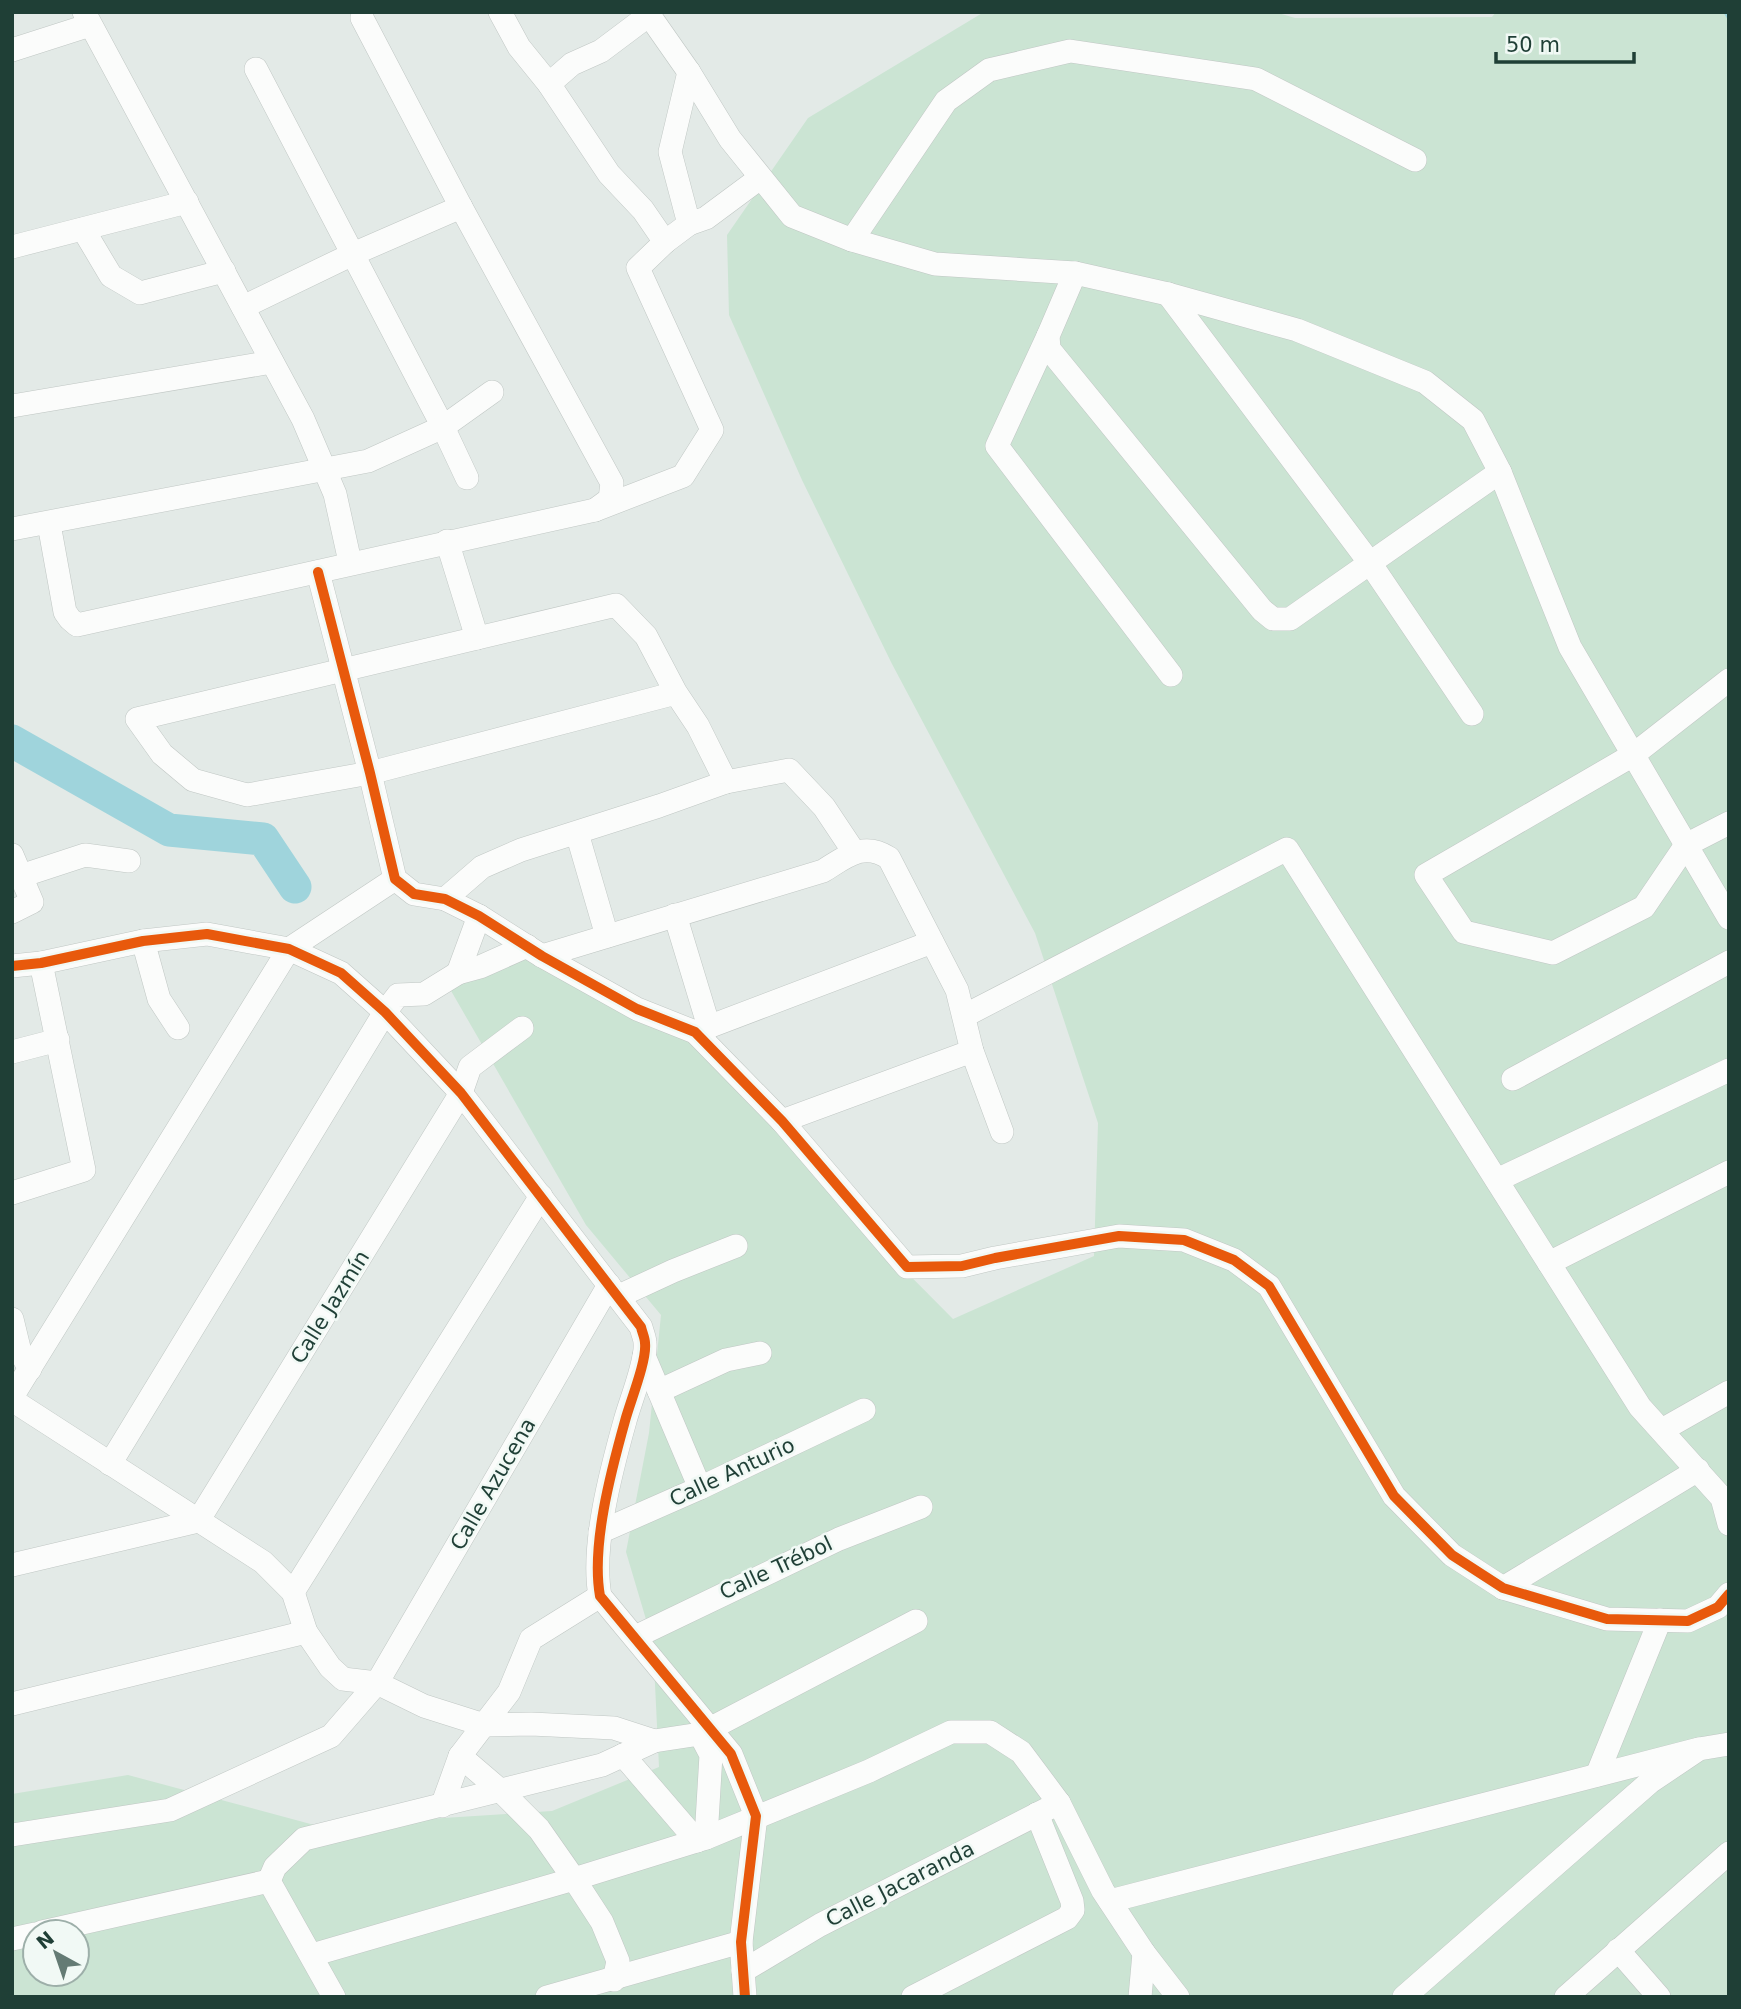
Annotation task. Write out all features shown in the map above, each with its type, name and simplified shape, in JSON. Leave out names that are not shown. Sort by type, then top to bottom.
[{"type":"street","points":[[500,12],[519,47],[549,84],[610,174],[643,210],[665,242]]},
{"type":"street","points":[[549,84],[572,64],[601,51],[648,14],[689,72],[730,139],[792,216],[852,240],[935,264],[1075,273],[1168,294],[1297,330],[1424,382],[1473,420],[1500,472],[1570,647],[1729,918]]},
{"type":"street","points":[[362,18],[461,207],[612,483],[610,499],[595,510]]},
{"type":"street","points":[[12,50],[87,19],[303,419],[335,494],[351,562]]},
{"type":"street","points":[[852,240],[946,102],[989,70],[1070,51],[1256,79],[1415,160]]},
{"type":"street","points":[[256,69],[467,478]]},
{"type":"street","points":[[689,72],[670,152],[689,224]]},
{"type":"street","points":[[49,524],[65,612],[77,625],[318,572],[351,562],[595,510],[683,476],[712,430],[638,268],[689,224],[706,218],[760,178]]},
{"type":"street","points":[[12,247],[187,202]]},
{"type":"street","points":[[243,307],[353,254],[461,207]]},
{"type":"street","points":[[83,229],[111,276],[140,293],[224,271]]},
{"type":"street","points":[[1075,273],[997,446],[1171,675]]},
{"type":"street","points":[[1168,294],[1370,563],[1472,713]]},
{"type":"street","points":[[1048,336],[1049,349],[1200,537],[1262,610],[1273,619],[1290,619],[1500,472]]},
{"type":"street","points":[[12,407],[272,362]]},
{"type":"street","points":[[12,529],[368,461],[443,427],[492,392]]},
{"type":"street","points":[[447,541],[477,638]]},
{"type":"street","points":[[318,572],[395,879],[414,894],[445,899],[479,916],[637,1009],[702,1030],[932,942]]},
{"type":"street","points":[[676,693],[370,773],[247,795],[193,780],[162,754],[137,719],[616,605],[646,636],[676,693],[698,726],[726,782]]},
{"type":"street","points":[[1729,680],[1633,755],[1426,876],[1464,932],[1553,953],[1644,907],[1686,845],[1729,823]]},
{"type":"street","points":[[445,899],[482,867],[521,850],[726,782],[789,770],[824,807],[854,852]]},
{"type":"street","points":[[577,833],[607,936]]},
{"type":"street","points":[[110,1464],[385,1012],[398,995],[424,994],[458,974],[535,951],[607,936],[823,871],[854,852],[876,849],[889,858],[957,990],[972,1051],[1002,1132]]},
{"type":"street","points":[[964,1016],[1287,849],[1640,1407],[1722,1498],[1729,1524]]},
{"type":"street","points":[[12,912],[32,902],[17,866],[85,855],[129,862]]},
{"type":"street","points":[[395,879],[289,948],[12,1398],[264,1562],[293,1592],[306,1632],[330,1667],[344,1679],[377,1683],[424,1706],[484,1725],[614,1728],[654,1741]]},
{"type":"street","points":[[675,915],[702,1030],[907,1267],[962,1266],[1119,1236],[1184,1240],[1234,1260],[1269,1286],[1394,1496],[1452,1555],[1503,1588],[1607,1619],[1688,1621],[1718,1607],[1729,1594]]},
{"type":"street","points":[[458,974],[479,916]]},
{"type":"street","points":[[12,967],[143,941],[207,934],[289,948],[341,973],[385,1012],[461,1093],[641,1327],[645,1343],[644,1356],[624,1424],[600,1532],[597,1578],[600,1596],[635,1637],[705,1731],[731,1754],[756,1816],[741,1942],[745,1997]]},
{"type":"street","points":[[143,941],[159,999],[178,1028]]},
{"type":"street","points":[[1513,1079],[1729,962]]},
{"type":"street","points":[[12,1194],[84,1170],[41,963]]},
{"type":"street","name":"Calle Jazmín","points":[[198,1521],[461,1093],[470,1067],[522,1028]]},
{"type":"street","points":[[12,1052],[58,1040]]},
{"type":"street","points":[[782,1121],[972,1051]]},
{"type":"street","points":[[1497,1180],[1729,1070]]},
{"type":"street","points":[[1549,1263],[1729,1172]]},
{"type":"street","points":[[293,1592],[541,1196]]},
{"type":"street","points":[[614,1291],[736,1246]]},
{"type":"street","name":"Calle Azucena","points":[[12,1835],[170,1810],[331,1737],[377,1683],[614,1291]]},
{"type":"street","points":[[12,1319],[20,1352],[30,1369]]},
{"type":"street","points":[[659,1391],[726,1360],[760,1353]]},
{"type":"street","points":[[644,1356],[700,1488]]},
{"type":"street","points":[[1662,1430],[1729,1392]]},
{"type":"street","name":"Calle Anturio","points":[[600,1532],[864,1410]]},
{"type":"street","points":[[1503,1588],[1698,1470]]},
{"type":"street","name":"Calle Trébol","points":[[635,1637],[839,1539],[921,1507]]},
{"type":"street","points":[[12,1565],[198,1521]]},
{"type":"street","points":[[442,1806],[460,1756],[509,1692],[531,1639],[600,1596]]},
{"type":"street","points":[[1597,1776],[1660,1620]]},
{"type":"street","points":[[269,1881],[275,1867],[304,1839],[602,1765],[654,1741],[705,1731],[916,1621]]},
{"type":"street","points":[[12,1704],[306,1632]]},
{"type":"street","points":[[701,1839],[711,1755],[705,1731]]},
{"type":"street","points":[[312,1955],[701,1839],[869,1771],[951,1732],[990,1732],[1021,1752],[1059,1803],[1110,1902],[1178,1997]]},
{"type":"street","points":[[1110,1902],[1699,1749],[1729,1744]]},
{"type":"street","points":[[1404,1997],[1650,1782],[1699,1749]]},
{"type":"street","points":[[624,1755],[701,1839]]},
{"type":"street","points":[[460,1756],[501,1791],[539,1829],[574,1879],[602,1922],[618,1961],[614,1980]]},
{"type":"street","name":"Calle Jacaranda","points":[[743,1971],[820,1925],[1059,1803]]},
{"type":"street","points":[[913,1997],[1068,1918],[1073,1910],[1072,1901],[1037,1814]]},
{"type":"street","points":[[1566,1997],[1729,1853]]},
{"type":"street","points":[[91,1921],[269,1881]]},
{"type":"street","points":[[269,1881],[334,1997]]},
{"type":"street","points":[[547,1997],[741,1942]]},
{"type":"street","points":[[1618,1950],[1659,1997]]},
{"type":"street","points":[[1140,1997],[1144,1952]]},
{"type":"green space","points":[[984,12],[1275,12],[1295,18],[1492,17],[1496,12],[1729,12],[1729,1997],[12,1997],[12,1794],[128,1775],[318,1826],[552,1811],[659,1767],[653,1643],[626,1552],[649,1433],[661,1315],[586,1225],[450,989],[544,946],[699,1037],[838,1203],[953,1319],[1094,1256],[1098,1123],[1035,933],[892,664],[802,480],[729,315],[727,235],[808,118]]},
{"type":"waterway","points":[[1726,12],[1729,17]]},
{"type":"waterway","points":[[12,741],[169,830],[263,839],[295,887]]},
{"type":"cycle path","points":[[318,572],[395,879],[414,894],[445,899],[479,916],[542,956],[637,1009],[695,1032],[782,1121],[907,1267],[962,1266],[1119,1236],[1184,1240],[1234,1260],[1269,1286],[1394,1496],[1452,1555],[1503,1588],[1607,1619],[1688,1621],[1718,1607],[1729,1594]]},
{"type":"cycle path","points":[[12,966],[41,963],[143,941],[207,934],[289,949],[341,973],[385,1012],[461,1093],[641,1327],[645,1351],[614,1462],[600,1532],[600,1596],[731,1754],[756,1816],[741,1942],[745,1997]]}]
